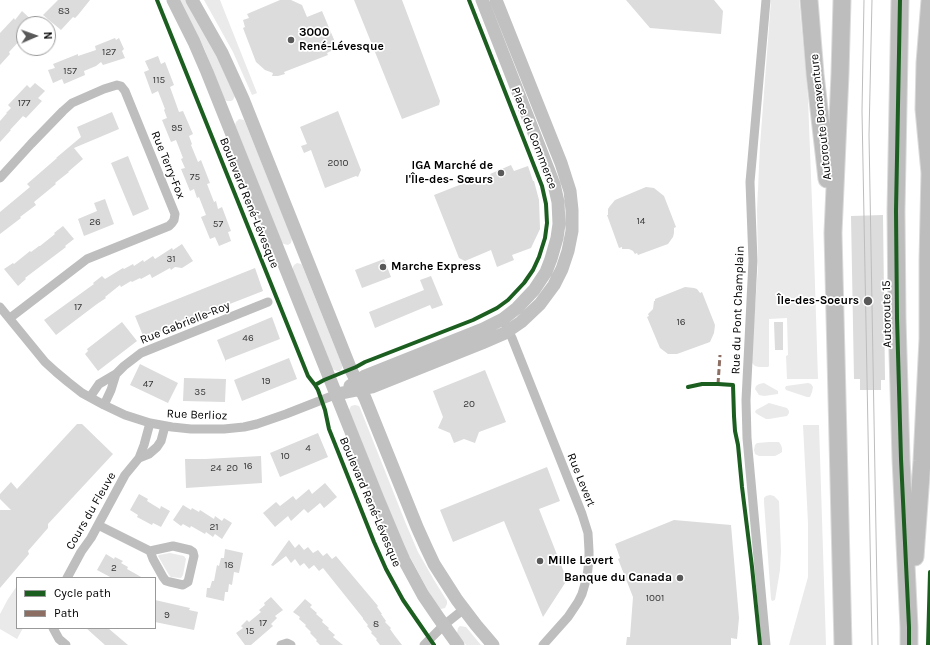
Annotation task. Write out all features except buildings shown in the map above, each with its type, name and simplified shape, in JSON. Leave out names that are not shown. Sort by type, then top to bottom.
[{"type":"highway","name":"Autoroute Bonaventure","points":[[809,0],[815,74],[833,233]]},
{"type":"highway","points":[[842,0],[833,233],[843,637]]},
{"type":"highway","name":"Autoroute 15","points":[[900,0],[896,211],[897,318],[909,627]]},
{"type":"highway","points":[[908,645],[922,461],[928,339],[930,173],[924,97],[930,0]]},
{"type":"street","name":"Boulevard René-Lévesque","points":[[173,0],[207,72],[404,560],[423,595],[458,645]]},
{"type":"street","points":[[192,0],[222,53],[240,93],[351,370],[359,385],[422,538],[439,572],[464,609],[493,645]]},
{"type":"street","name":"Place du Commerce","points":[[336,394],[359,385],[372,387],[491,339],[506,325],[518,308],[531,294],[539,284],[548,268],[557,238],[559,224],[558,202],[554,184],[482,0]]},
{"type":"street","name":"Place du Commerce","points":[[496,0],[563,168],[570,191],[572,210],[572,231],[570,243],[556,280],[545,298],[522,322],[506,325]]},
{"type":"street","name":"Rue du Pont Champlain","points":[[766,0],[752,160],[751,193],[753,261],[746,400],[747,438],[766,645]]},
{"type":"street","name":"Rue Terry-Fox","points":[[0,178],[36,138],[63,110],[72,103],[104,89],[117,85],[122,86],[126,91],[175,214],[174,220],[169,226],[87,259],[10,318]]},
{"type":"street","name":"Rue Gabrielle-Roy","points":[[90,397],[99,384],[116,374],[141,353],[268,302]]},
{"type":"street","name":"Rue Berlioz","points":[[0,307],[38,353],[56,372],[76,389],[125,415],[150,423],[184,428],[224,429],[244,427],[286,414],[336,394]]},
{"type":"street","name":"Rue Levert","points":[[506,325],[586,524],[589,541],[587,577],[582,594],[568,617],[543,645]]},
{"type":"street","name":"Rue Gabrielle-Roy","points":[[104,405],[116,374]]},
{"type":"street","name":"Cours du Fleuve","points":[[68,577],[81,552],[91,538],[125,475],[139,458],[150,423]]},
{"type":"street","name":"Cours du Fleuve","points":[[139,458],[153,451],[160,444],[165,426]]},
{"type":"street","points":[[98,525],[150,551],[173,546],[188,549],[194,556],[188,582],[183,585],[166,581],[150,551]]},
{"type":"street","points":[[424,645],[444,625],[464,609]]},
{"type":"street","points":[[54,629],[66,645]]},
{"type":"street","points":[[281,645],[287,643],[291,645]]},
{"type":"shaded area","points":[[177,0],[188,0],[202,25],[235,96],[233,100],[225,100],[204,48]]},
{"type":"shaded area","points":[[204,0],[220,0],[257,93],[252,95],[233,52]]},
{"type":"shaded area","points":[[771,0],[799,0],[808,99],[818,379],[787,379],[787,318],[769,319],[769,366],[759,367],[755,366],[751,362],[758,267],[757,210],[760,146]]},
{"type":"shaded area","points":[[239,119],[244,120],[245,122],[292,238],[291,243],[288,245],[282,243],[235,125]]},
{"type":"shaded area","points":[[297,263],[302,265],[342,365],[340,371],[332,369],[293,271],[294,265]]},
{"type":"shaded area","points":[[764,383],[778,391],[778,394],[764,396],[759,395],[755,389],[756,386]]},
{"type":"shaded area","points":[[808,383],[813,387],[810,397],[786,390],[785,388],[786,386]]},
{"type":"shaded area","points":[[769,403],[787,408],[789,413],[787,416],[766,419],[755,412]]},
{"type":"shaded area","points":[[351,406],[359,406],[360,408],[418,552],[447,601],[445,608],[439,608],[433,600],[402,542],[349,410]]},
{"type":"shaded area","points":[[803,425],[819,425],[826,645],[789,645],[808,577],[808,523]]},
{"type":"shaded area","points":[[779,442],[782,452],[775,456],[759,456],[755,454],[754,450],[757,443]]},
{"type":"shaded area","points":[[770,495],[774,496],[779,501],[781,551],[780,570],[775,600],[772,601],[764,502],[764,498]]},
{"type":"shaded area","points":[[170,553],[184,556],[186,559],[181,578],[171,577],[158,556]]},
{"type":"shaded area","points":[[16,587],[16,629],[22,629],[17,639],[0,629],[0,614]]},
{"type":"shaded area","points":[[460,626],[466,627],[481,645],[466,645],[457,633]]},
{"type":"tram line","points":[[864,0],[862,111],[872,645]]},
{"type":"tram line","points":[[872,0],[869,135],[878,645]]},
{"type":"marked path","points":[[718,384],[720,355]]},
{"type":"cycle path","points":[[157,0],[308,376],[318,390],[325,410],[329,429],[374,542],[386,569],[403,600],[434,645]]},
{"type":"cycle path","points":[[315,385],[365,362],[473,320],[497,308],[508,300],[524,283],[533,270],[539,257],[545,238],[547,223],[546,204],[542,186],[469,0]]},
{"type":"cycle path","points":[[900,0],[896,211],[897,318],[909,645]]},
{"type":"cycle path","points":[[688,387],[702,384],[733,385],[735,431],[738,445],[760,645]]},
{"type":"cycle path","points":[[928,645],[930,572]]},
{"type":"place","name":"3000 René-Lévesque","points":[[291,40]]},
{"type":"place","name":"IGA Marché de l'Île-des- Sœurs","points":[[501,173]]},
{"type":"place","name":"Marche Express","points":[[383,267]]},
{"type":"place","name":"Île-des-Soeurs","points":[[868,301]]},
{"type":"place","name":"Mille Levert","points":[[540,561]]},
{"type":"place","name":"Banque du Canada","points":[[680,578]]}]
